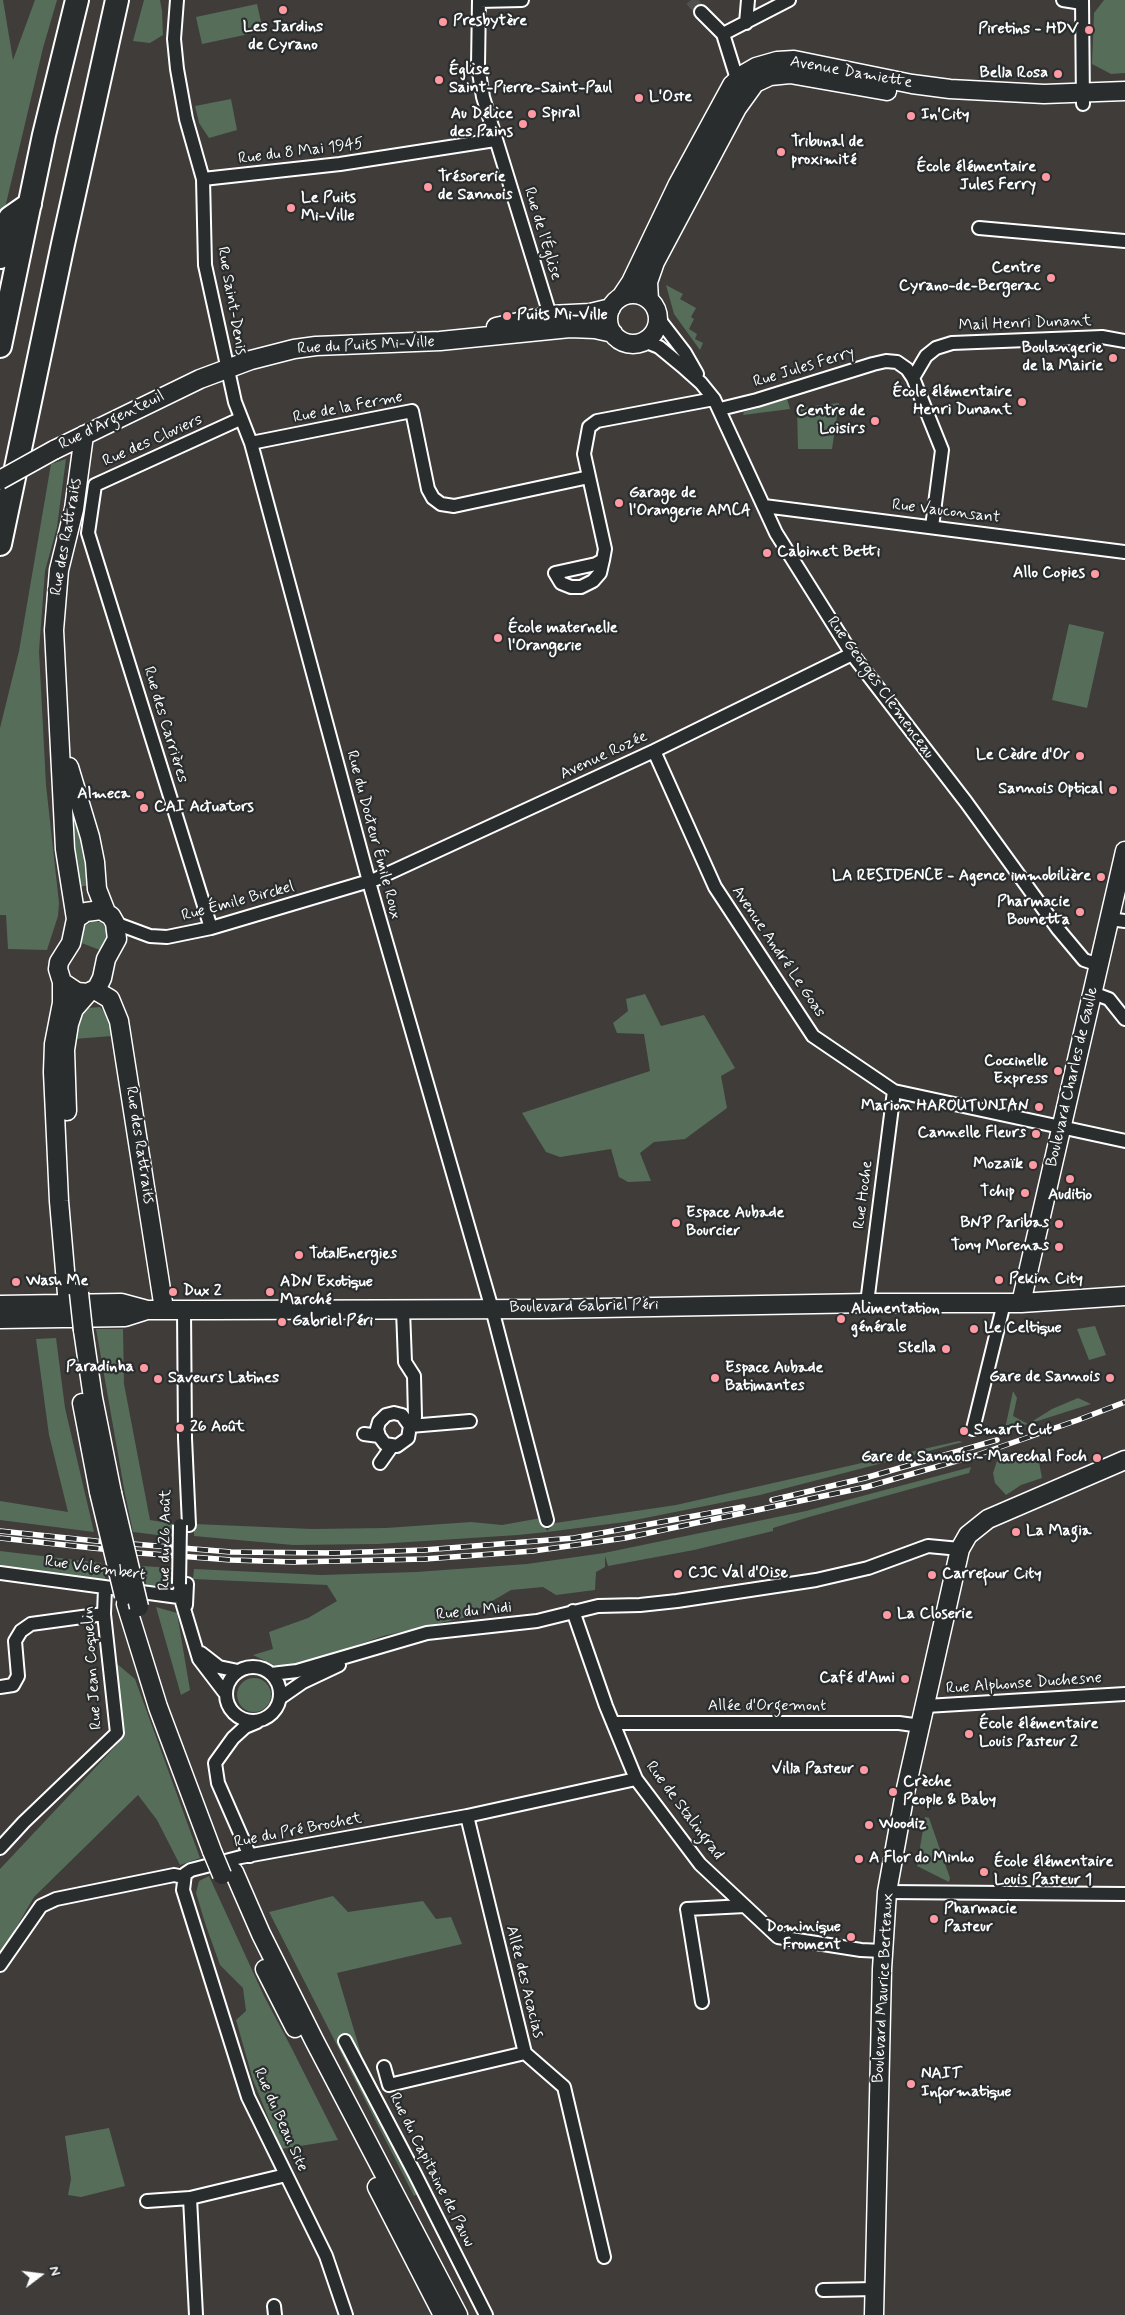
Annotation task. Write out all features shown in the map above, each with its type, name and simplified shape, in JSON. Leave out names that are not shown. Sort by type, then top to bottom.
[{"type":"highway","points":[[0,346],[60,64],[77,0]]},
{"type":"highway","points":[[0,544],[62,244],[117,0]]},
{"type":"highway","points":[[0,257],[10,218],[30,204]]},
{"type":"main road","name":"Avenue Damiette","points":[[616,302],[631,282],[683,176],[732,86],[737,79],[763,64],[794,60],[902,82],[950,89],[1125,102]]},
{"type":"main road","name":"Avenue Damiette","points":[[650,300],[648,282],[655,262],[744,96],[756,83],[763,79],[790,74],[873,89],[968,100],[1083,99],[1125,91]]},
{"type":"main road","points":[[636,294],[650,300],[655,307],[658,318],[655,329],[644,341],[627,342],[613,333],[595,329],[570,328],[448,340],[550,314],[590,313],[636,294]]},
{"type":"main road","points":[[613,333],[609,323],[616,302]]},
{"type":"main road","name":"Rue du Puits Mi-Ville","points":[[227,369],[301,348],[448,340]]},
{"type":"main road","name":"Rue d'Argenteuil","points":[[0,480],[54,450],[146,404],[227,369]]},
{"type":"main road","name":"Rue des Rattraits","points":[[76,918],[65,849],[56,700],[54,630],[57,583],[61,558],[74,509],[84,435]]},
{"type":"main road","name":"Rue des Rattraits","points":[[56,700],[70,774],[94,851],[97,889],[111,918]]},
{"type":"main road","name":"Boulevard Charles de Gaulle","points":[[1013,1303],[1061,1128],[1099,965],[1117,920],[1125,851]]},
{"type":"main road","points":[[73,1294],[65,1050],[71,1015],[80,1000],[101,982],[106,959],[117,939],[111,918],[98,910],[90,911],[76,918],[71,943],[58,966],[62,982],[62,1003],[54,1044],[53,1072],[59,1201],[77,1330],[93,1398],[105,1492],[133,1605],[163,1704],[254,1948],[443,2315]]},
{"type":"main road","points":[[62,982],[73,990],[92,991]]},
{"type":"main road","name":"Rue des Rattraits","points":[[92,991],[110,999],[119,1021],[164,1310]]},
{"type":"main road","name":"Boulevard Gabriel Péri","points":[[0,1305],[121,1303],[147,1310],[403,1310],[867,1303],[1013,1303],[1125,1296]]},
{"type":"main road","name":"Boulevard Gabriel Péri","points":[[0,1319],[124,1317],[147,1310]]},
{"type":"main road","points":[[960,1549],[968,1535],[988,1519],[1125,1460]]},
{"type":"main road","name":"Boulevard Maurice Berteaux","points":[[874,2315],[882,1950],[887,1892],[896,1835],[960,1549]]},
{"type":"main road","points":[[228,1874],[261,1934],[314,2040],[458,2315]]},
{"type":"street","name":"Rue Saint-Denis","points":[[177,0],[174,39],[177,69],[186,119],[203,179],[205,265],[227,369]]},
{"type":"street","points":[[479,1],[522,0]]},
{"type":"street","points":[[746,23],[748,0]]},
{"type":"street","points":[[724,34],[789,0]]},
{"type":"street","points":[[1063,0],[1082,2],[1083,99]]},
{"type":"street","name":"Rue de l'Église","points":[[479,1],[478,66],[483,97],[550,314]]},
{"type":"street","points":[[701,12],[724,34],[737,79]]},
{"type":"street","name":"Rue du 8 Mai 1945","points":[[203,179],[340,164],[495,140]]},
{"type":"street","points":[[979,228],[1125,241]]},
{"type":"street","points":[[550,314],[570,328]]},
{"type":"street","name":"Rue Georges Clemenceau","points":[[658,318],[685,353],[701,383],[717,404],[787,553],[852,654],[966,802],[1058,930],[1084,960],[1099,965]]},
{"type":"street","name":"Mail Henri Dunant","points":[[913,378],[926,356],[936,348],[952,343],[1102,338],[1125,341]]},
{"type":"street","name":"Rue Georges Clemenceau","points":[[644,341],[659,347],[701,383]]},
{"type":"street","name":"Rue Jules Ferry","points":[[589,477],[584,454],[586,438],[589,426],[598,421],[758,400],[886,361],[897,362],[907,369],[913,378]]},
{"type":"street","name":"Rue du Docteur Émile Roux","points":[[227,369],[240,419],[251,443],[369,882],[492,1309],[547,1520]]},
{"type":"street","points":[[913,378],[942,450],[932,527]]},
{"type":"street","name":"Rue de la Ferme","points":[[251,443],[412,411],[428,489],[432,498],[441,504],[454,506],[589,477]]},
{"type":"street","name":"Rue des Cloviers","points":[[88,533],[95,485],[240,419]]},
{"type":"street","points":[[589,477],[605,549],[603,560]]},
{"type":"street","name":"Rue Vauconsant","points":[[764,506],[1125,552]]},
{"type":"street","name":"Rue des Carrières","points":[[88,533],[211,928]]},
{"type":"street","name":"Avenue Rozée","points":[[369,882],[654,751],[852,654]]},
{"type":"street","name":"Avenue André Le Goas","points":[[654,751],[715,887],[814,1036],[894,1091],[1125,1141]]},
{"type":"street","name":"Rue Émile Birckel","points":[[111,918],[143,934],[160,937],[211,928],[369,882]]},
{"type":"street","points":[[1093,993],[1109,999],[1125,1020]]},
{"type":"street","name":"Rue Hoche","points":[[867,1303],[894,1091]]},
{"type":"street","name":"Boulevard Charles de Gaulle","points":[[973,1429],[1013,1303]]},
{"type":"street","name":"Rue du 26 Août","points":[[184,1310],[185,1525],[183,1590],[186,1612],[195,1648],[203,1665],[225,1692]]},
{"type":"street","points":[[403,1310],[405,1362],[414,1376],[415,1417],[410,1426],[408,1438],[404,1443],[392,1446],[385,1444],[378,1436],[377,1429],[380,1422],[386,1415],[394,1413],[402,1416],[410,1426],[433,1429],[470,1421]]},
{"type":"street","points":[[364,1434],[378,1436]]},
{"type":"street","points":[[380,1463],[392,1446]]},
{"type":"street","name":"Rue du Midi","points":[[271,1674],[289,1673],[428,1633],[530,1622],[598,1606],[640,1605],[808,1582],[868,1568],[928,1546],[960,1549]]},
{"type":"street","name":"Rue Volembert","points":[[0,1573],[104,1588],[183,1590]]},
{"type":"street","name":"Rue Jean Coquelin","points":[[0,1848],[24,1822],[118,1733],[104,1614],[104,1588]]},
{"type":"street","name":"Rue de Stalingrad","points":[[573,1611],[613,1723],[636,1779],[700,1864],[778,1937],[861,1950],[882,1950]]},
{"type":"street","points":[[0,1687],[13,1685],[18,1676],[15,1641],[21,1631],[31,1624],[104,1614]]},
{"type":"street","name":"Rue du Midi","points":[[280,1698],[303,1682],[378,1647]]},
{"type":"street","points":[[195,1648],[219,1667],[238,1671],[254,1667],[271,1674],[278,1685],[280,1698],[273,1712],[241,1730],[215,1763],[218,1782],[250,1856]]},
{"type":"street","points":[[238,1671],[227,1684],[225,1700],[232,1713],[240,1719],[250,1722],[260,1721]]},
{"type":"street","name":"Rue Alphonse Duchesne","points":[[926,1706],[1125,1694]]},
{"type":"street","name":"Allée d'Orgemont","points":[[613,1723],[899,1723],[921,1726]]},
{"type":"street","name":"Rue du Pré Brochet","points":[[0,1965],[41,1906],[56,1899],[174,1875],[184,1877],[191,1870],[250,1856],[467,1816],[636,1779]]},
{"type":"street","name":"Allée des Acacias","points":[[467,1816],[525,2053],[564,2087],[604,2257]]},
{"type":"street","name":"Rue du Beau Site","points":[[184,1877],[183,1890],[248,2098],[326,2256],[346,2315]]},
{"type":"street","points":[[887,1892],[1125,1894]]},
{"type":"street","points":[[702,2002],[688,1909],[745,1906]]},
{"type":"street","name":"Rue du Capitaine de Pauw","points":[[345,2042],[415,2174],[486,2315]]},
{"type":"street","points":[[384,2067],[389,2085],[525,2053]]},
{"type":"street","points":[[147,2202],[190,2198],[286,2175]]},
{"type":"street","points":[[190,2198],[196,2315]]},
{"type":"street","points":[[823,2290],[875,2290]]},
{"type":"green space","points":[[0,0],[3,0],[13,60],[35,0],[57,0],[43,48],[0,229]]},
{"type":"green space","points":[[144,0],[160,0],[162,11],[163,35],[150,43],[133,41]]},
{"type":"green space","points":[[1104,0],[1125,0],[1125,73],[1111,74],[1092,64],[1094,13]]},
{"type":"green space","points":[[257,4],[263,31],[202,44],[196,17]]},
{"type":"green space","points":[[231,99],[237,130],[209,138],[199,123],[195,106]]},
{"type":"green space","points":[[666,285],[683,294],[680,299],[696,308],[691,317],[694,319],[689,329],[697,334],[695,339],[703,343],[700,350],[674,314]]},
{"type":"green space","points":[[787,399],[790,409],[743,415],[744,412]]},
{"type":"green space","points":[[839,403],[832,449],[798,449],[797,408]]},
{"type":"green space","points":[[66,459],[57,527],[45,571],[39,651],[46,785],[59,903],[58,916],[47,950],[8,949],[6,915],[0,915],[0,728],[19,651],[51,464]]},
{"type":"green space","points":[[1069,624],[1104,632],[1087,708],[1052,700]]},
{"type":"green space","points":[[67,776],[93,885],[76,887]]},
{"type":"green space","points":[[91,922],[101,922],[108,931],[108,940],[100,950],[79,942],[81,929]]},
{"type":"green space","points":[[645,994],[661,1026],[704,1015],[735,1068],[721,1076],[727,1108],[685,1139],[654,1142],[640,1153],[651,1181],[628,1182],[619,1177],[611,1149],[560,1157],[546,1152],[522,1113],[650,1071],[644,1034],[617,1033],[613,1023],[628,1011],[626,999]]},
{"type":"green space","points":[[100,1007],[109,1018],[112,1036],[74,1039],[78,1014],[88,1008]]},
{"type":"green space","points":[[1095,1326],[1106,1355],[1089,1360],[1077,1329]]},
{"type":"green space","points":[[96,1329],[123,1329],[124,1384],[150,1520],[174,1524],[174,1537],[133,1532]]},
{"type":"green space","points":[[56,1338],[65,1408],[94,1532],[0,1520],[0,1501],[68,1512],[49,1435],[36,1339]]},
{"type":"green space","points":[[1013,1391],[1017,1398],[1013,1416],[1028,1424],[1005,1429]]},
{"type":"green space","points":[[1078,1398],[1091,1404],[1028,1424],[1052,1409]]},
{"type":"green space","points":[[959,1441],[963,1442],[760,1495],[625,1522],[547,1532],[378,1544],[293,1545],[194,1536],[194,1524],[312,1529],[386,1528],[471,1522],[502,1525],[541,1518],[547,1531],[555,1523],[676,1505]]},
{"type":"green space","points":[[1037,1451],[1042,1478],[1021,1485],[1006,1495],[995,1483],[993,1473],[997,1461]]},
{"type":"green space","points":[[971,1467],[969,1473],[809,1517],[773,1528],[773,1531],[694,1550],[608,1566],[605,1556],[605,1567],[596,1572],[595,1590],[556,1595],[543,1587],[511,1590],[463,1618],[383,1636],[289,1669],[274,1665],[253,1655],[273,1649],[269,1632],[308,1618],[337,1601],[327,1585],[193,1579],[194,1569],[321,1575],[416,1572],[527,1564],[604,1553],[806,1511]]},
{"type":"green space","points":[[0,1551],[101,1563],[107,1583],[0,1572]]},
{"type":"green space","points":[[142,1566],[173,1568],[173,1584],[147,1586]]},
{"type":"green space","points":[[156,1607],[177,1613],[190,1690],[181,1695]]},
{"type":"green space","points":[[116,1663],[135,1679],[200,1858],[180,1865],[157,1820],[138,1795],[34,1897],[0,1955],[0,1869],[125,1736]]},
{"type":"green space","points":[[254,1678],[261,1679],[266,1683],[270,1688],[270,1702],[266,1707],[261,1711],[254,1712],[247,1711],[242,1707],[238,1702],[237,1695],[238,1688],[242,1683],[247,1679]]},
{"type":"green space","points":[[925,1817],[929,1818],[950,1878],[949,1882],[917,1866]]},
{"type":"green space","points":[[209,1876],[264,1996],[338,2140],[281,2149],[253,2080],[236,2020],[246,2011],[243,1988],[220,1965],[196,1893],[199,1881]]},
{"type":"green space","points":[[333,1896],[348,1912],[423,1901],[436,1919],[451,1917],[462,1944],[337,1973],[362,2057],[426,2189],[414,2196],[269,1912]]},
{"type":"green space","points":[[109,2128],[125,2186],[81,2197],[68,2195],[71,2179],[65,2136]]},
{"type":"tunnel","points":[[691,0],[701,12]]},
{"type":"railway","points":[[0,1538],[139,1553],[231,1560],[294,1562],[425,1559],[533,1551],[625,1538],[866,1487],[974,1456],[1125,1402]]},
{"type":"railway","points":[[772,1500],[865,1478],[997,1440]]},
{"type":"railway","points":[[0,1531],[231,1552],[335,1553],[424,1550],[574,1538],[743,1507]]},
{"type":"place","name":"Les Jardins de Cyrano","points":[[283,10]]},
{"type":"place","name":"Presbytère","points":[[443,22]]},
{"type":"place","name":"Piretins - HDV","points":[[1089,30]]},
{"type":"place","name":"Bella Rosa","points":[[1058,74]]},
{"type":"place","name":"Église Saint-Pierre-Saint-Paul","points":[[439,80]]},
{"type":"place","name":"L'Oste","points":[[639,98]]},
{"type":"place","name":"Spiral","points":[[532,114]]},
{"type":"place","name":"In'City","points":[[911,116]]},
{"type":"place","name":"Au Délice des Pains","points":[[523,124]]},
{"type":"place","name":"Tribunal de proximité","points":[[781,152]]},
{"type":"place","name":"École élémentaire Jules Ferry","points":[[1046,177]]},
{"type":"place","name":"Trésorerie de Sannois","points":[[428,187]]},
{"type":"place","name":"Le Puits Mi-Ville","points":[[291,208]]},
{"type":"place","name":"Centre Cyrano-de-Bergerac","points":[[1051,278]]},
{"type":"place","name":"Puits Mi-Ville","points":[[507,316]]},
{"type":"place","name":"Boulangerie de la Mairie","points":[[1113,358]]},
{"type":"place","name":"École élémentaire Henri Dunant","points":[[1022,402]]},
{"type":"place","name":"Centre de Loisirs","points":[[875,421]]},
{"type":"place","name":"Garage de l'Orangerie AMCA","points":[[619,503]]},
{"type":"place","name":"Cabinet Betti","points":[[767,553]]},
{"type":"place","name":"Allo Copies","points":[[1095,574]]},
{"type":"place","name":"École maternelle l'Orangerie","points":[[498,638]]},
{"type":"place","name":"Le Cèdre d'Or","points":[[1080,756]]},
{"type":"place","name":"Sannois Optical","points":[[1113,790]]},
{"type":"place","name":"Almeca","points":[[140,795]]},
{"type":"place","name":"CAI Actuators","points":[[144,808]]},
{"type":"place","name":"LA RESIDENCE - Agence immobilière","points":[[1101,877]]},
{"type":"place","name":"Pharmacie Bounetta","points":[[1080,912]]},
{"type":"place","name":"Coccinelle Express","points":[[1058,1071]]},
{"type":"place","name":"Marion HAROUTUNIAN","points":[[1039,1107]]},
{"type":"place","name":"Cannelle Fleurs","points":[[1036,1134]]},
{"type":"place","name":"Mozaïk","points":[[1033,1165]]},
{"type":"place","name":"Auditio","points":[[1070,1179]]},
{"type":"place","name":"Tchip","points":[[1025,1193]]},
{"type":"place","name":"Espace Aubade Bourcier","points":[[676,1223]]},
{"type":"place","name":"BNP Paribas","points":[[1059,1224]]},
{"type":"place","name":"Tony Morenas","points":[[1059,1247]]},
{"type":"place","name":"TotalEnergies","points":[[299,1255]]},
{"type":"place","name":"Pekin City","points":[[999,1280]]},
{"type":"place","name":"Wash Me","points":[[16,1282]]},
{"type":"place","name":"Dux 2","points":[[173,1292]]},
{"type":"place","name":"ADN Exotique Marché","points":[[270,1292]]},
{"type":"place","name":"Alimentation générale","points":[[841,1319]]},
{"type":"place","name":"Gabriel Péri","points":[[282,1322]]},
{"type":"place","name":"Le Celtique","points":[[974,1329]]},
{"type":"place","name":"Stella","points":[[946,1349]]},
{"type":"place","name":"Paradinha","points":[[144,1368]]},
{"type":"place","name":"Espace Aubade Batimantes","points":[[715,1378]]},
{"type":"place","name":"Gare de Sannois","points":[[1110,1378]]},
{"type":"place","name":"Saveurs Latines","points":[[158,1379]]},
{"type":"place","name":"26 Août","points":[[180,1428]]},
{"type":"place","name":"Smart Cut","points":[[964,1431]]},
{"type":"place","name":"Gare de Sannois - Marechal Foch","points":[[1097,1458]]},
{"type":"place","name":"La Magia","points":[[1016,1532]]},
{"type":"place","name":"CJC Val d'Oise","points":[[678,1574]]},
{"type":"place","name":"Carrefour City","points":[[932,1575]]},
{"type":"place","name":"La Closerie","points":[[887,1615]]},
{"type":"place","name":"Café d'Ami","points":[[905,1679]]},
{"type":"place","name":"École élémentaire Louis Pasteur 2","points":[[969,1734]]},
{"type":"place","name":"Villa Pasteur","points":[[864,1770]]},
{"type":"place","name":"Crèche People & Baby","points":[[893,1792]]},
{"type":"place","name":"Woodiz","points":[[869,1825]]},
{"type":"place","name":"A Flor do Minho","points":[[859,1859]]},
{"type":"place","name":"École élémentaire Louis Pasteur 1","points":[[984,1872]]},
{"type":"place","name":"Pharmacie Pasteur","points":[[934,1919]]},
{"type":"place","name":"Dominique Froment","points":[[851,1937]]},
{"type":"place","name":"NAIT Informatique","points":[[911,2084]]}]
